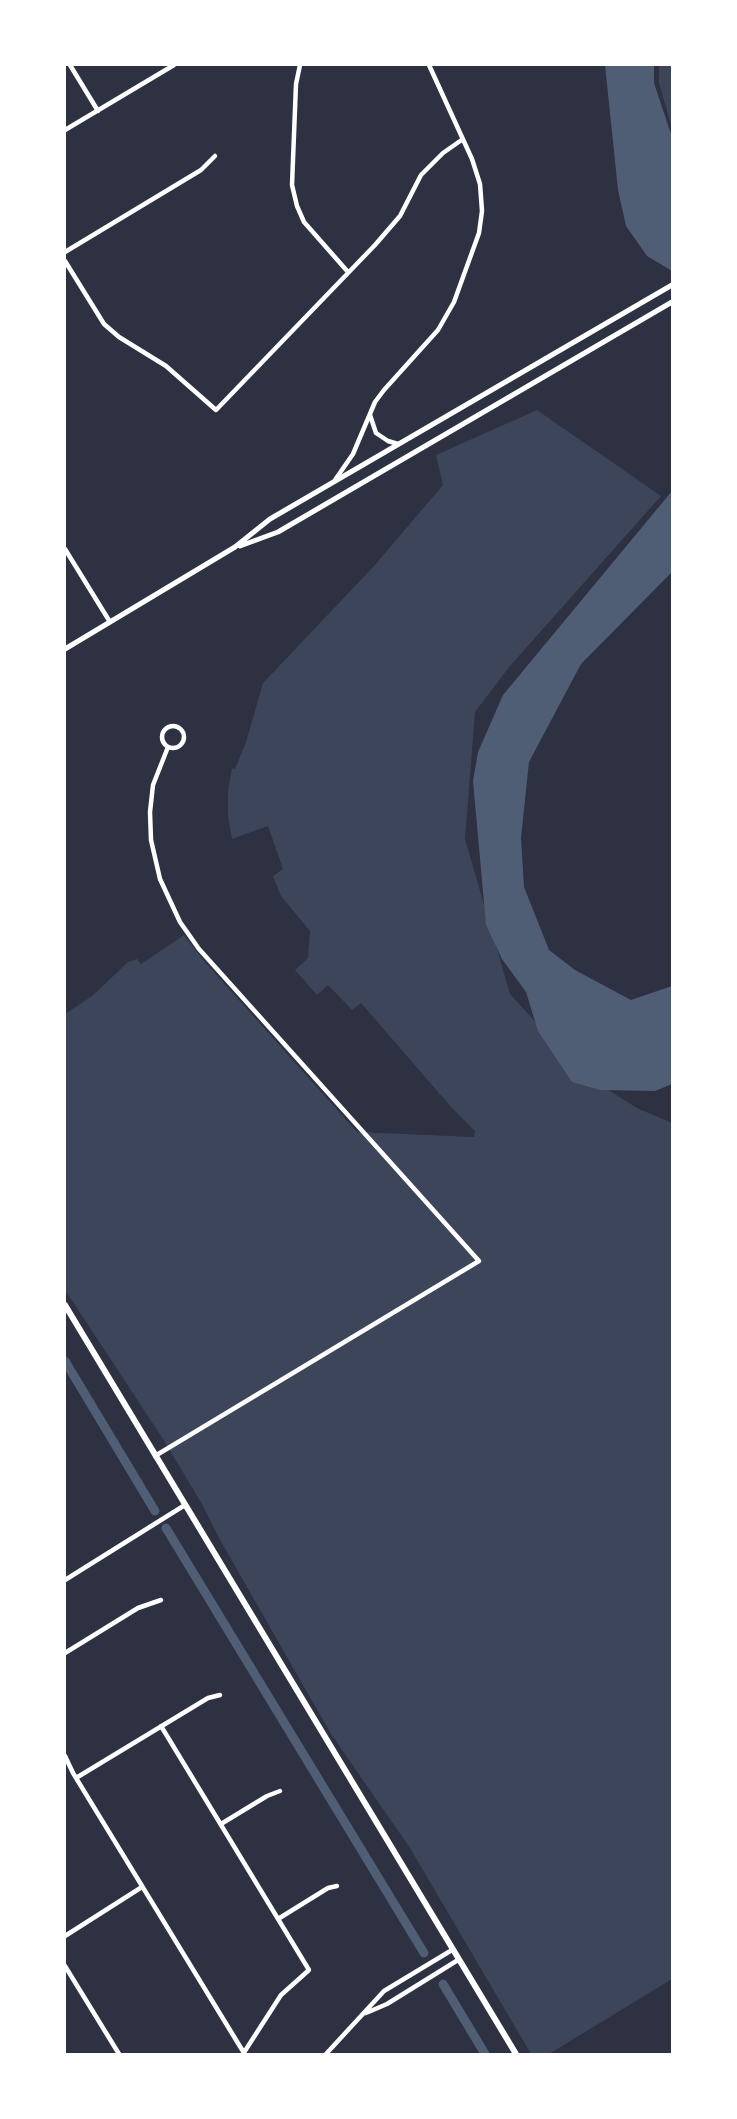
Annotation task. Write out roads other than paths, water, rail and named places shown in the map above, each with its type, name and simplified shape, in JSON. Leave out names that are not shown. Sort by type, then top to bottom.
[{"type":"main road","points":[[65,649],[236,547],[270,519],[672,285]]},
{"type":"main road","points":[[236,547],[278,532],[672,302]]},
{"type":"main road","points":[[65,1305],[516,2054]]},
{"type":"street","points":[[70,65],[98,111]]},
{"type":"street","points":[[65,131],[174,65]]},
{"type":"street","points":[[300,65],[296,85],[291,171],[294,196],[313,234],[348,272]]},
{"type":"street","points":[[332,483],[347,464],[370,414],[390,381],[438,330],[454,302],[479,233],[482,211],[480,184],[463,139],[429,65]]},
{"type":"street","points":[[65,261],[104,324],[119,337],[166,366],[216,410],[400,216],[421,175],[443,153],[463,139]]},
{"type":"street","points":[[65,252],[201,170],[215,156]]},
{"type":"street","points":[[370,414],[376,433],[399,445]]},
{"type":"street","points":[[65,549],[110,622]]},
{"type":"street","points":[[170,726],[177,727],[183,732],[183,743],[178,748],[168,747],[163,742],[162,734],[170,726]]},
{"type":"street","points":[[155,1456],[479,1261],[208,958],[180,922],[157,873],[150,833],[153,785],[168,747]]},
{"type":"street","points":[[65,1580],[185,1505]]},
{"type":"street","points":[[65,1653],[138,1608],[161,1600]]},
{"type":"street","points":[[76,1778],[208,1698],[220,1695]]},
{"type":"street","points":[[65,1756],[243,2054],[281,1995],[309,1970],[161,1726]]},
{"type":"street","points":[[221,1824],[280,1791]]},
{"type":"street","points":[[278,1919],[328,1888],[337,1886]]},
{"type":"street","points":[[65,1936],[142,1887]]},
{"type":"street","points":[[326,2054],[383,1991],[452,1950]]},
{"type":"street","points":[[362,2015],[387,2004],[458,1959]]},
{"type":"street","points":[[65,1966],[119,2054]]},
{"type":"waterway","points":[[65,1361],[155,1511]]},
{"type":"waterway","points":[[166,1528],[424,1953]]},
{"type":"waterway","points":[[443,1984],[485,2054]]}]
